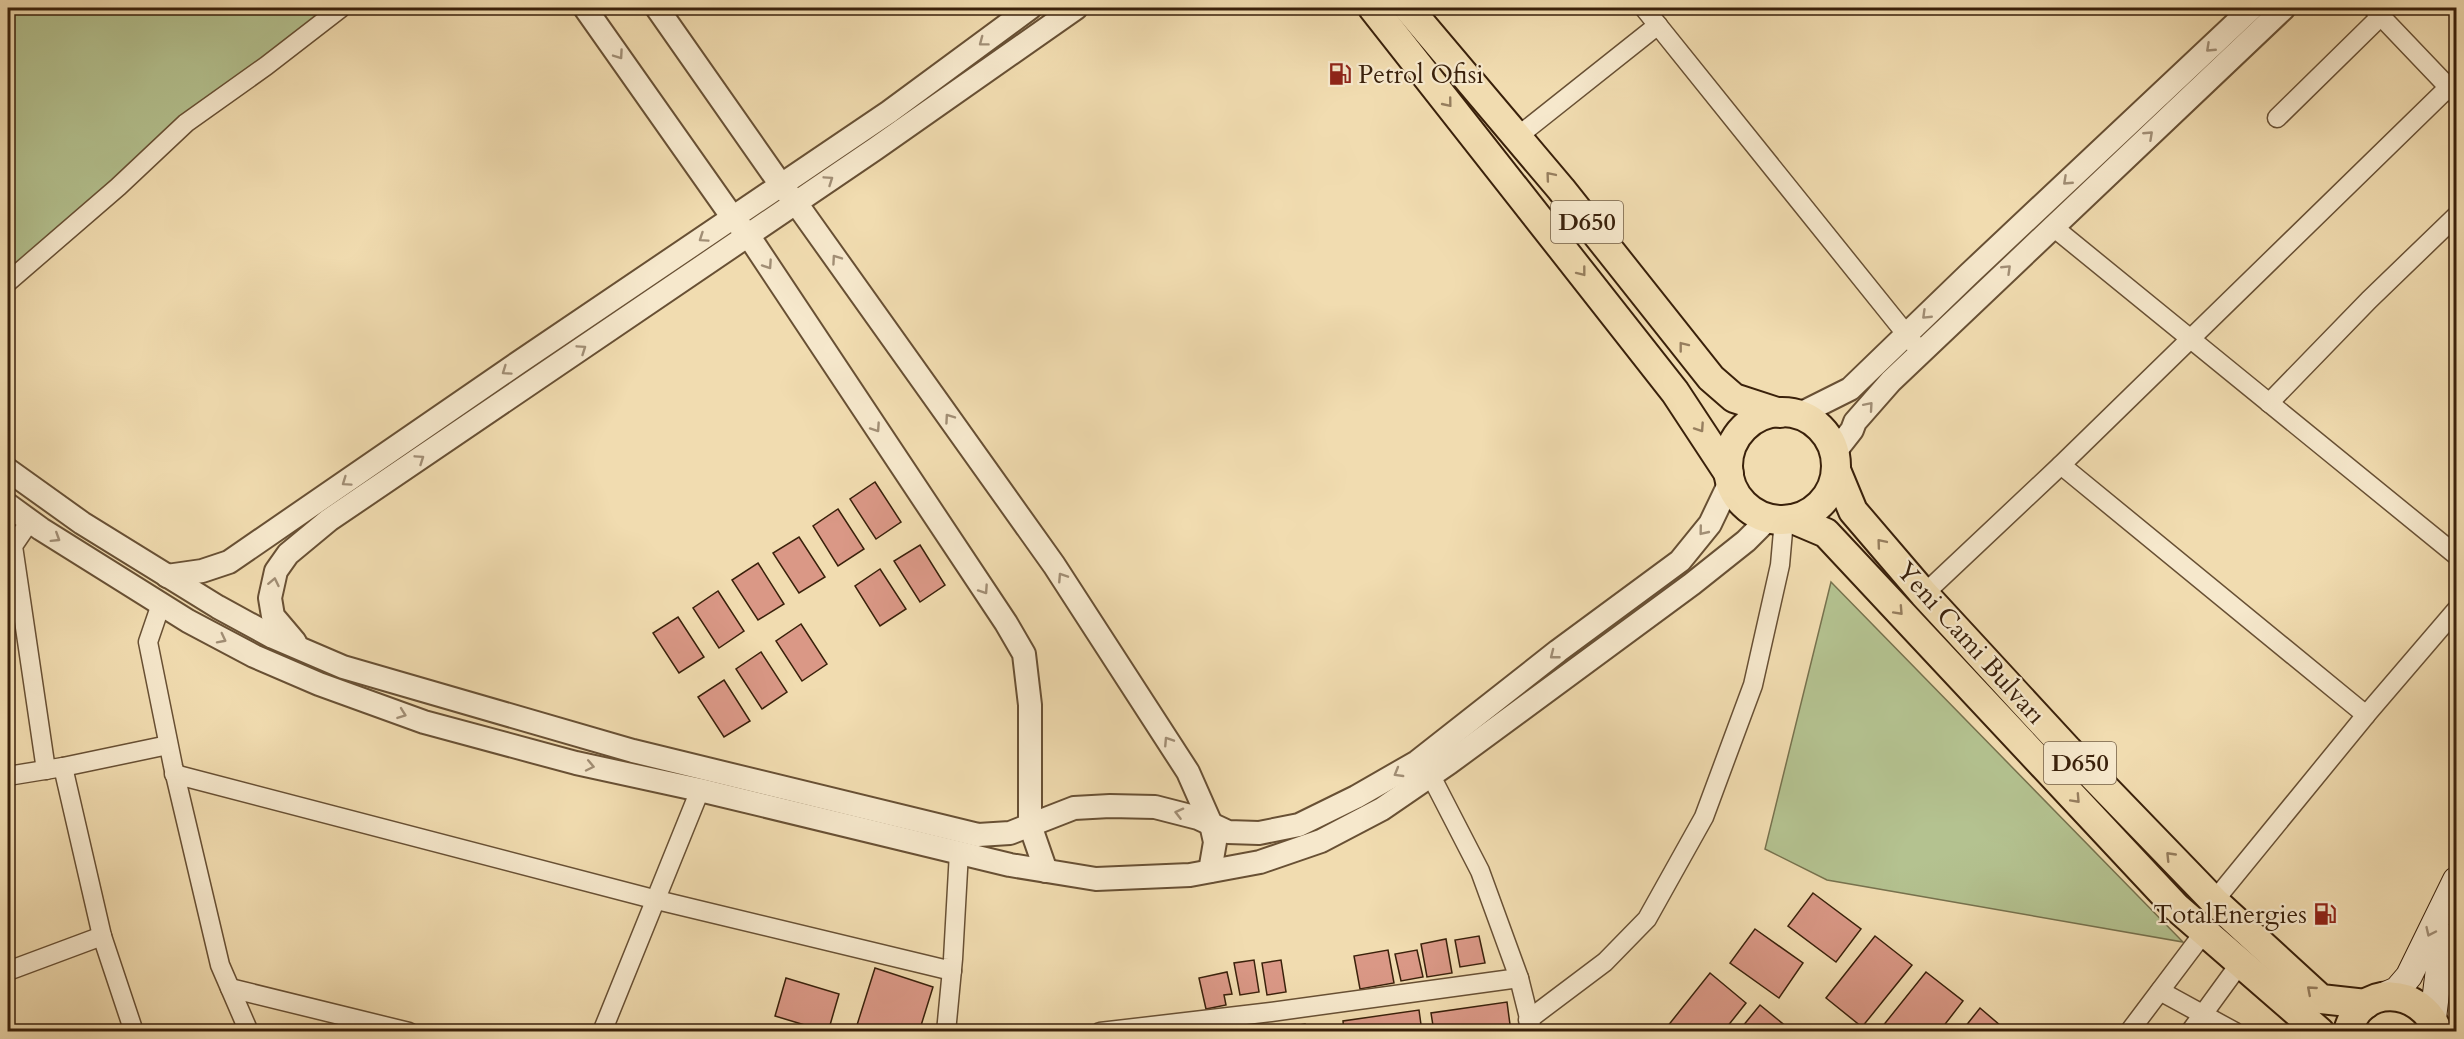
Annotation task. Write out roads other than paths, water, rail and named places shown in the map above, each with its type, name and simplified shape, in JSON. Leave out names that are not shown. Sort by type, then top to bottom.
[{"type":"main road","points":[[1372,8],[1675,392],[1730,477]]},
{"type":"main road","name":"D650","points":[[1408,8],[1517,137],[1711,378],[1734,398],[1789,414]]},
{"type":"main road","points":[[1789,414],[1814,423],[1827,436],[1835,462],[1832,487],[1822,502],[1809,513],[1782,519],[1745,505],[1734,491],[1728,457],[1736,439],[1747,425],[1763,416],[1789,414]]},
{"type":"main road","name":"Yeni Cami Bulvarı","points":[[1835,462],[1853,511],[1924,594],[2067,749],[2214,901],[2321,999],[2372,1001],[2395,996],[2410,999],[2424,1008],[2436,1025]]},
{"type":"main road","name":"Yeni Cami Bulvarı","points":[[1782,519],[1826,533],[2176,907],[2320,1032]]},
{"type":"main road","points":[[2348,1032],[2356,1013],[2372,1001],[2397,990],[2409,975],[2457,880]]},
{"type":"main road","points":[[2436,1025],[2439,969],[2457,934]]},
{"type":"street","points":[[8,282],[118,188],[186,123],[266,66],[341,8]]},
{"type":"street","points":[[585,8],[733,218],[748,235],[1006,622],[1024,654],[1030,705],[1030,825],[1046,871]]},
{"type":"street","points":[[657,8],[1053,565],[1188,772],[1211,824],[1215,842],[1210,871]]},
{"type":"street","points":[[167,576],[202,571],[229,562],[889,112],[1030,8]]},
{"type":"street","points":[[303,649],[273,616],[270,598],[276,571],[288,554],[329,520],[796,203],[1076,8]]},
{"type":"street","points":[[1644,8],[1921,352]]},
{"type":"street","points":[[1789,414],[1850,389],[2252,8]]},
{"type":"street","points":[[1835,462],[1855,422],[1891,381],[2284,8]]},
{"type":"street","points":[[1924,594],[2454,87],[2377,12],[2277,118]]},
{"type":"street","points":[[1517,137],[1658,25]]},
{"type":"street","points":[[2269,403],[2369,300],[2457,216]]},
{"type":"street","points":[[2052,226],[2457,555]]},
{"type":"street","points":[[2061,465],[2366,715]]},
{"type":"street","points":[[8,470],[82,523],[227,612],[273,637],[343,667],[633,752],[978,835],[1010,833],[1074,808],[1110,806],[1155,807],[1198,818],[1228,832],[1259,833],[1299,825],[1356,797],[1417,762],[1558,651],[1680,561],[1710,524],[1730,477]]},
{"type":"street","points":[[8,505],[188,621],[254,656],[318,684],[424,722],[576,763],[958,852],[1096,879],[1190,875],[1260,862],[1321,841],[1382,809],[1431,776],[1692,584],[1746,541],[1782,519]]},
{"type":"street","points":[[1431,776],[1480,871],[1519,978],[1530,1026],[1605,962],[1647,919],[1704,818],[1753,686],[1780,566],[1782,519]]},
{"type":"street","points":[[30,521],[14,546],[54,769],[102,936],[134,1032]]},
{"type":"street","points":[[161,604],[148,642],[168,745],[220,964],[249,1032]]},
{"type":"street","points":[[2214,901],[2366,715],[2457,610]]},
{"type":"street","points":[[8,776],[54,769],[168,745]]},
{"type":"street","points":[[174,774],[657,900],[952,971]]},
{"type":"street","points":[[602,1032],[657,900],[699,790]]},
{"type":"street","points":[[946,1032],[952,971],[958,852]]},
{"type":"street","points":[[2130,1032],[2205,931]]},
{"type":"street","points":[[8,971],[102,936]]},
{"type":"street","points":[[2190,1032],[2241,962]]},
{"type":"street","points":[[1100,1032],[1270,1012],[1519,978]]},
{"type":"street","points":[[230,988],[410,1032]]},
{"type":"street","points":[[2160,991],[2235,1032]]},
{"type":"place","name":"Petrol Ofisi","points":[[1340,74]]},
{"type":"place","name":"TotalEnergies","points":[[2325,914]]}]
